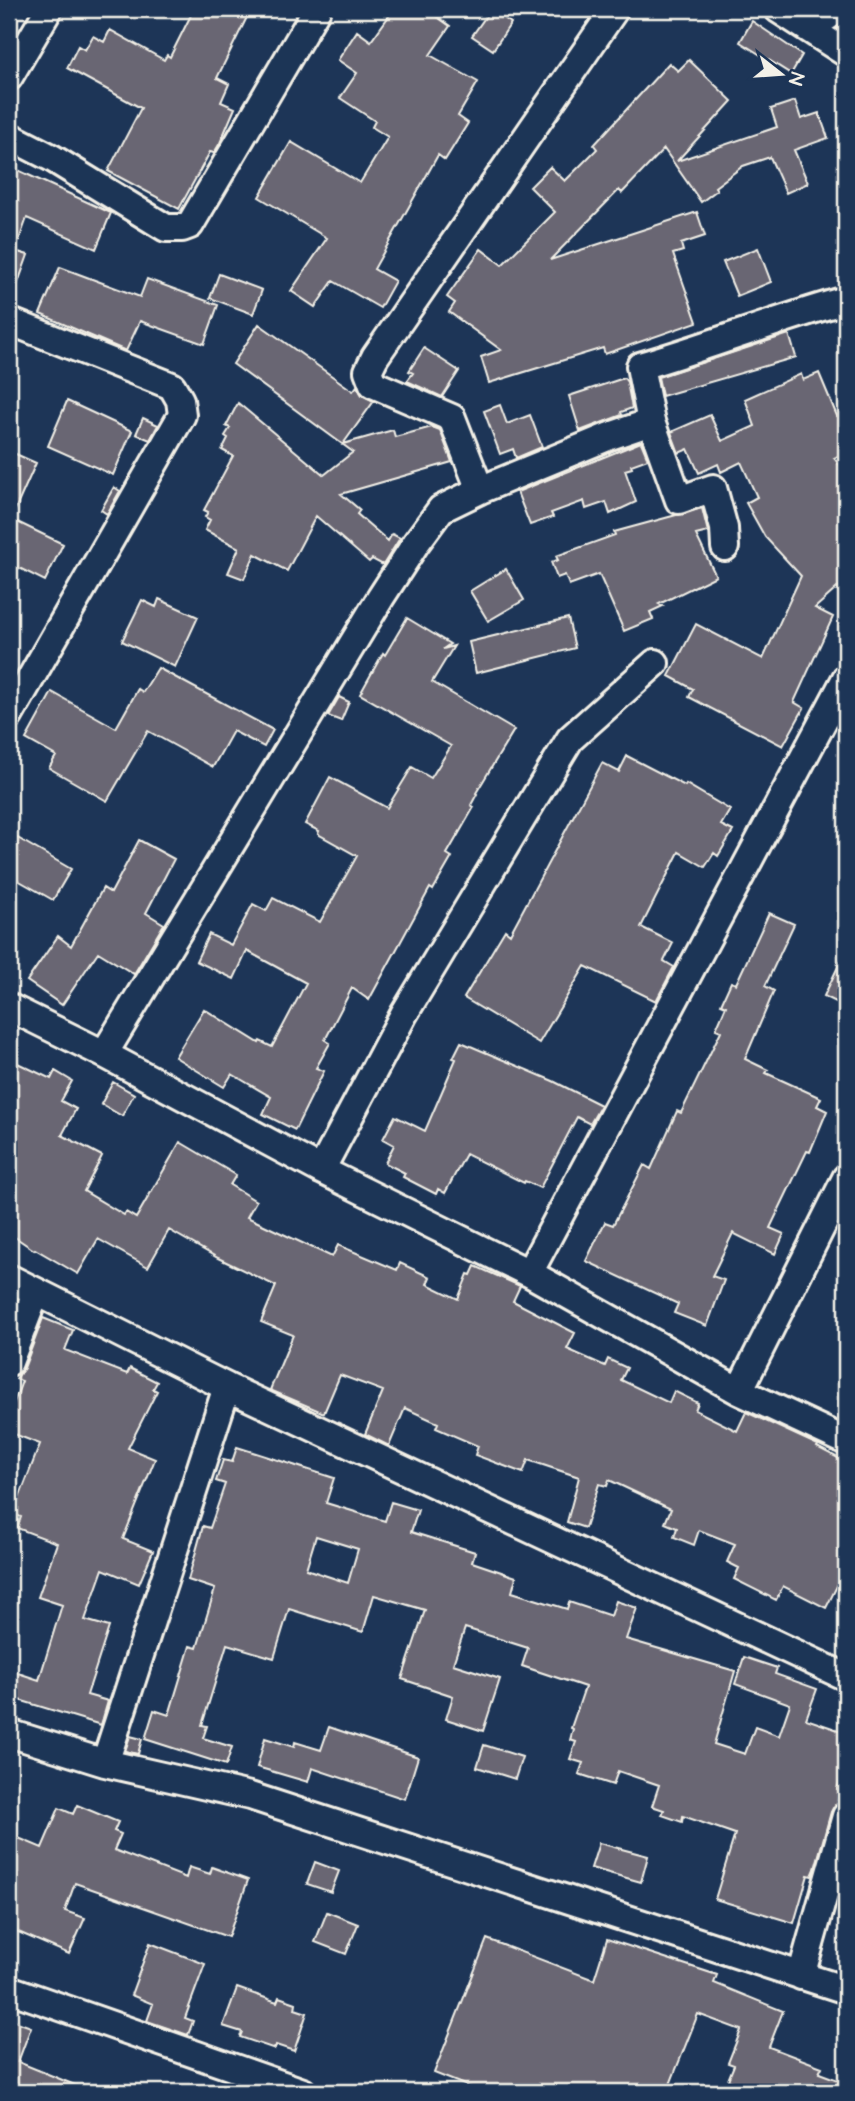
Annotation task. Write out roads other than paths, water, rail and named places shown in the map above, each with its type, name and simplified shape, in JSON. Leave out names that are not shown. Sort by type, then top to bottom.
[{"type":"street","points":[[9,77],[49,9]]},
{"type":"street","points":[[9,136],[52,158],[166,228],[190,225],[317,9]]},
{"type":"street","points":[[480,490],[452,418],[373,384],[368,371],[375,357],[615,9]]},
{"type":"street","points":[[778,9],[846,53]]},
{"type":"street","points":[[810,29],[838,9]]},
{"type":"street","points":[[725,547],[724,528],[713,488],[679,500],[651,422],[640,366],[702,348],[791,315],[846,300]]},
{"type":"street","points":[[9,321],[172,386],[180,400],[181,415],[9,716]]},
{"type":"street","points":[[104,1054],[374,608],[416,542],[442,509],[480,490],[610,436],[651,422]]},
{"type":"street","points":[[321,1170],[404,1014],[570,739],[655,663]]},
{"type":"street","points":[[529,1273],[846,678]]},
{"type":"street","points":[[9,1007],[104,1054],[321,1170],[529,1273],[739,1391],[846,1441]]},
{"type":"street","points":[[739,1391],[846,1178]]},
{"type":"street","points":[[9,1278],[227,1387],[846,1677]]},
{"type":"street","points":[[9,1362],[36,1292]]},
{"type":"street","points":[[105,1763],[227,1387]]},
{"type":"street","points":[[9,1733],[105,1763],[250,1796],[846,1990]]},
{"type":"street","points":[[801,1976],[846,1816]]},
{"type":"street","points":[[9,1989],[303,2092]]}]
